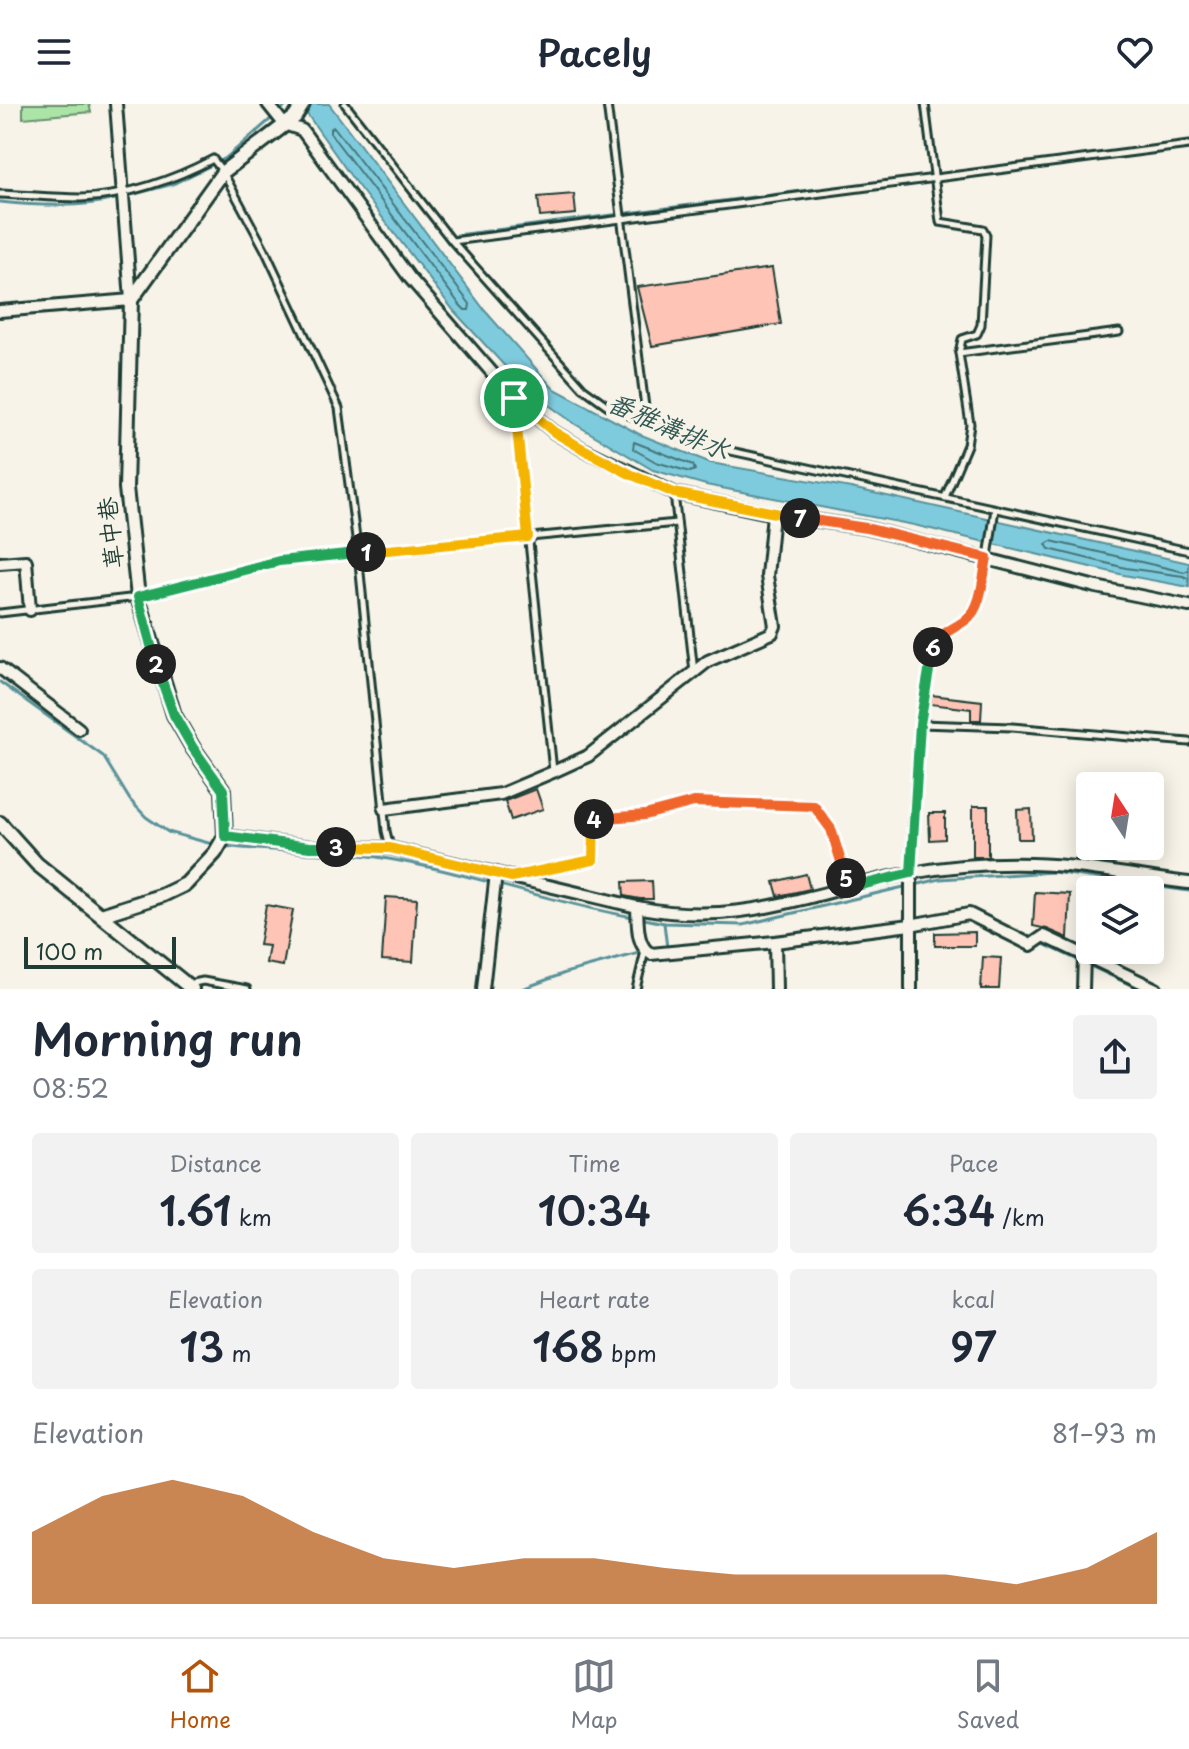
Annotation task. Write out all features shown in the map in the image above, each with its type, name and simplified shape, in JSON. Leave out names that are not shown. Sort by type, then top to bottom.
[{"type":"street","points":[[116,104],[131,300]]},
{"type":"street","points":[[268,104],[302,130],[409,277],[514,398],[554,432],[583,449],[674,493],[773,514],[866,528],[1096,587],[1189,606]]},
{"type":"street","points":[[0,311],[131,300],[223,172],[290,120],[303,104]]},
{"type":"street","name":"草中巷","points":[[131,300],[126,488],[138,597],[174,715],[223,790],[221,844]]},
{"type":"street","points":[[384,809],[501,794],[553,772],[588,756],[708,661],[772,633],[775,626],[767,576],[773,514]]},
{"type":"street","points":[[0,563],[26,561],[30,610]]},
{"type":"street","points":[[0,668],[79,729]]},
{"type":"street","points":[[0,823],[37,864],[189,987]]},
{"type":"street","points":[[101,915],[163,895],[186,884],[221,844],[390,848],[495,880],[511,877],[667,913],[711,915],[786,904],[911,873],[1033,864],[1189,883]]},
{"type":"street","points":[[911,873],[911,989]]},
{"type":"street","points":[[483,989],[495,880]]},
{"type":"street","points":[[637,907],[640,940],[645,951],[659,955],[910,925],[969,914],[1031,945],[1044,936],[1076,951]]},
{"type":"street","points":[[775,942],[776,989]]},
{"type":"street","points":[[1083,989],[1084,964]]},
{"type":"street","points":[[1103,964],[1156,989]]},
{"type":"lane","points":[[345,104],[452,241],[583,388],[608,406],[694,443],[734,453],[1189,551]]},
{"type":"lane","points":[[607,104],[648,424]]},
{"type":"lane","points":[[925,104],[940,222],[983,229],[986,235],[981,325],[977,334],[962,339],[959,353],[970,436],[945,497]]},
{"type":"lane","points":[[452,241],[1189,145]]},
{"type":"lane","points":[[0,194],[84,198],[122,192],[194,169],[213,159],[223,172],[265,250],[336,397],[358,553],[390,848]]},
{"type":"lane","points":[[959,353],[1119,332]]},
{"type":"lane","points":[[514,398],[553,772]]},
{"type":"lane","points":[[674,493],[694,673]]},
{"type":"lane","points":[[911,873],[920,724],[934,642],[951,627],[969,618],[976,607],[995,509]]},
{"type":"lane","points":[[0,613],[138,597],[279,561],[677,523]]},
{"type":"lane","points":[[920,724],[1012,727],[1189,742]]},
{"type":"lane","points":[[511,877],[593,860],[594,819],[645,815],[694,802],[814,806],[831,829],[849,888]]},
{"type":"lane","points":[[636,989],[645,951]]},
{"type":"lane","points":[[189,987],[203,981],[247,989]]},
{"type":"green space","points":[[23,104],[89,104],[91,112],[23,118]]},
{"type":"water","points":[[300,104],[329,104],[486,312],[553,388],[639,434],[711,463],[851,488],[1189,563],[1189,587],[1124,575],[914,525],[706,485],[653,470],[575,424],[524,387],[454,311],[355,182]]},
{"type":"building","points":[[574,194],[576,214],[540,217],[538,197]]},
{"type":"building","points":[[772,268],[781,324],[652,346],[637,287]]},
{"type":"building","points":[[931,695],[982,701],[981,720],[971,720],[971,709],[930,704]]},
{"type":"building","points":[[536,789],[543,809],[511,820],[505,801]]},
{"type":"building","points":[[973,806],[988,806],[988,857],[973,857]]},
{"type":"building","points":[[1031,809],[1032,839],[1018,839],[1017,810]]},
{"type":"building","points":[[929,813],[945,813],[945,839],[930,840]]},
{"type":"building","points":[[806,874],[810,889],[778,896],[774,882]]},
{"type":"building","points":[[652,881],[653,899],[624,896],[623,882]]},
{"type":"building","points":[[1035,892],[1070,894],[1068,938],[1033,926]]},
{"type":"building","points":[[386,897],[417,899],[413,962],[382,960]]},
{"type":"building","points":[[266,905],[293,910],[283,966],[266,963],[269,946],[259,945]]},
{"type":"building","points":[[975,932],[975,946],[935,946],[935,933]]},
{"type":"building","points":[[983,957],[1001,958],[999,989],[981,989]]},
{"type":"waterway","points":[[127,196],[173,184],[226,158],[288,104]]},
{"type":"waterway","points":[[457,235],[817,189]]},
{"type":"waterway","points":[[0,202],[60,205],[119,198]]},
{"type":"waterway","points":[[0,682],[103,756],[130,800],[146,817],[168,832],[216,845]]},
{"type":"waterway","points":[[224,846],[383,858],[633,917]]},
{"type":"waterway","points":[[915,885],[940,879],[1053,872],[1189,891]]},
{"type":"waterway","points":[[640,918],[664,923],[743,925],[908,886]]},
{"type":"waterway","points":[[972,912],[1034,939]]},
{"type":"waterway","points":[[664,923],[667,948]]},
{"type":"waterway","points":[[718,942],[866,926]]},
{"type":"waterway","points":[[1041,943],[1076,959]]},
{"type":"waterway","points":[[522,989],[565,973],[643,952]]},
{"type":"waterway","points":[[1088,965],[1139,989]]},
{"type":"route","points":[[514,398],[554,432],[630,474],[674,493],[773,514],[866,528],[987,558],[976,607],[969,618],[951,627],[934,642],[930,656],[920,724],[911,873],[849,888],[831,829],[814,806],[694,802],[645,815],[594,819],[593,860],[511,877],[390,848],[310,847],[225,836],[223,790],[174,715],[138,597],[279,561],[528,537],[514,398]]},
{"type":"water label","name":"番雅溝排水","points":[[669,425]]}]
